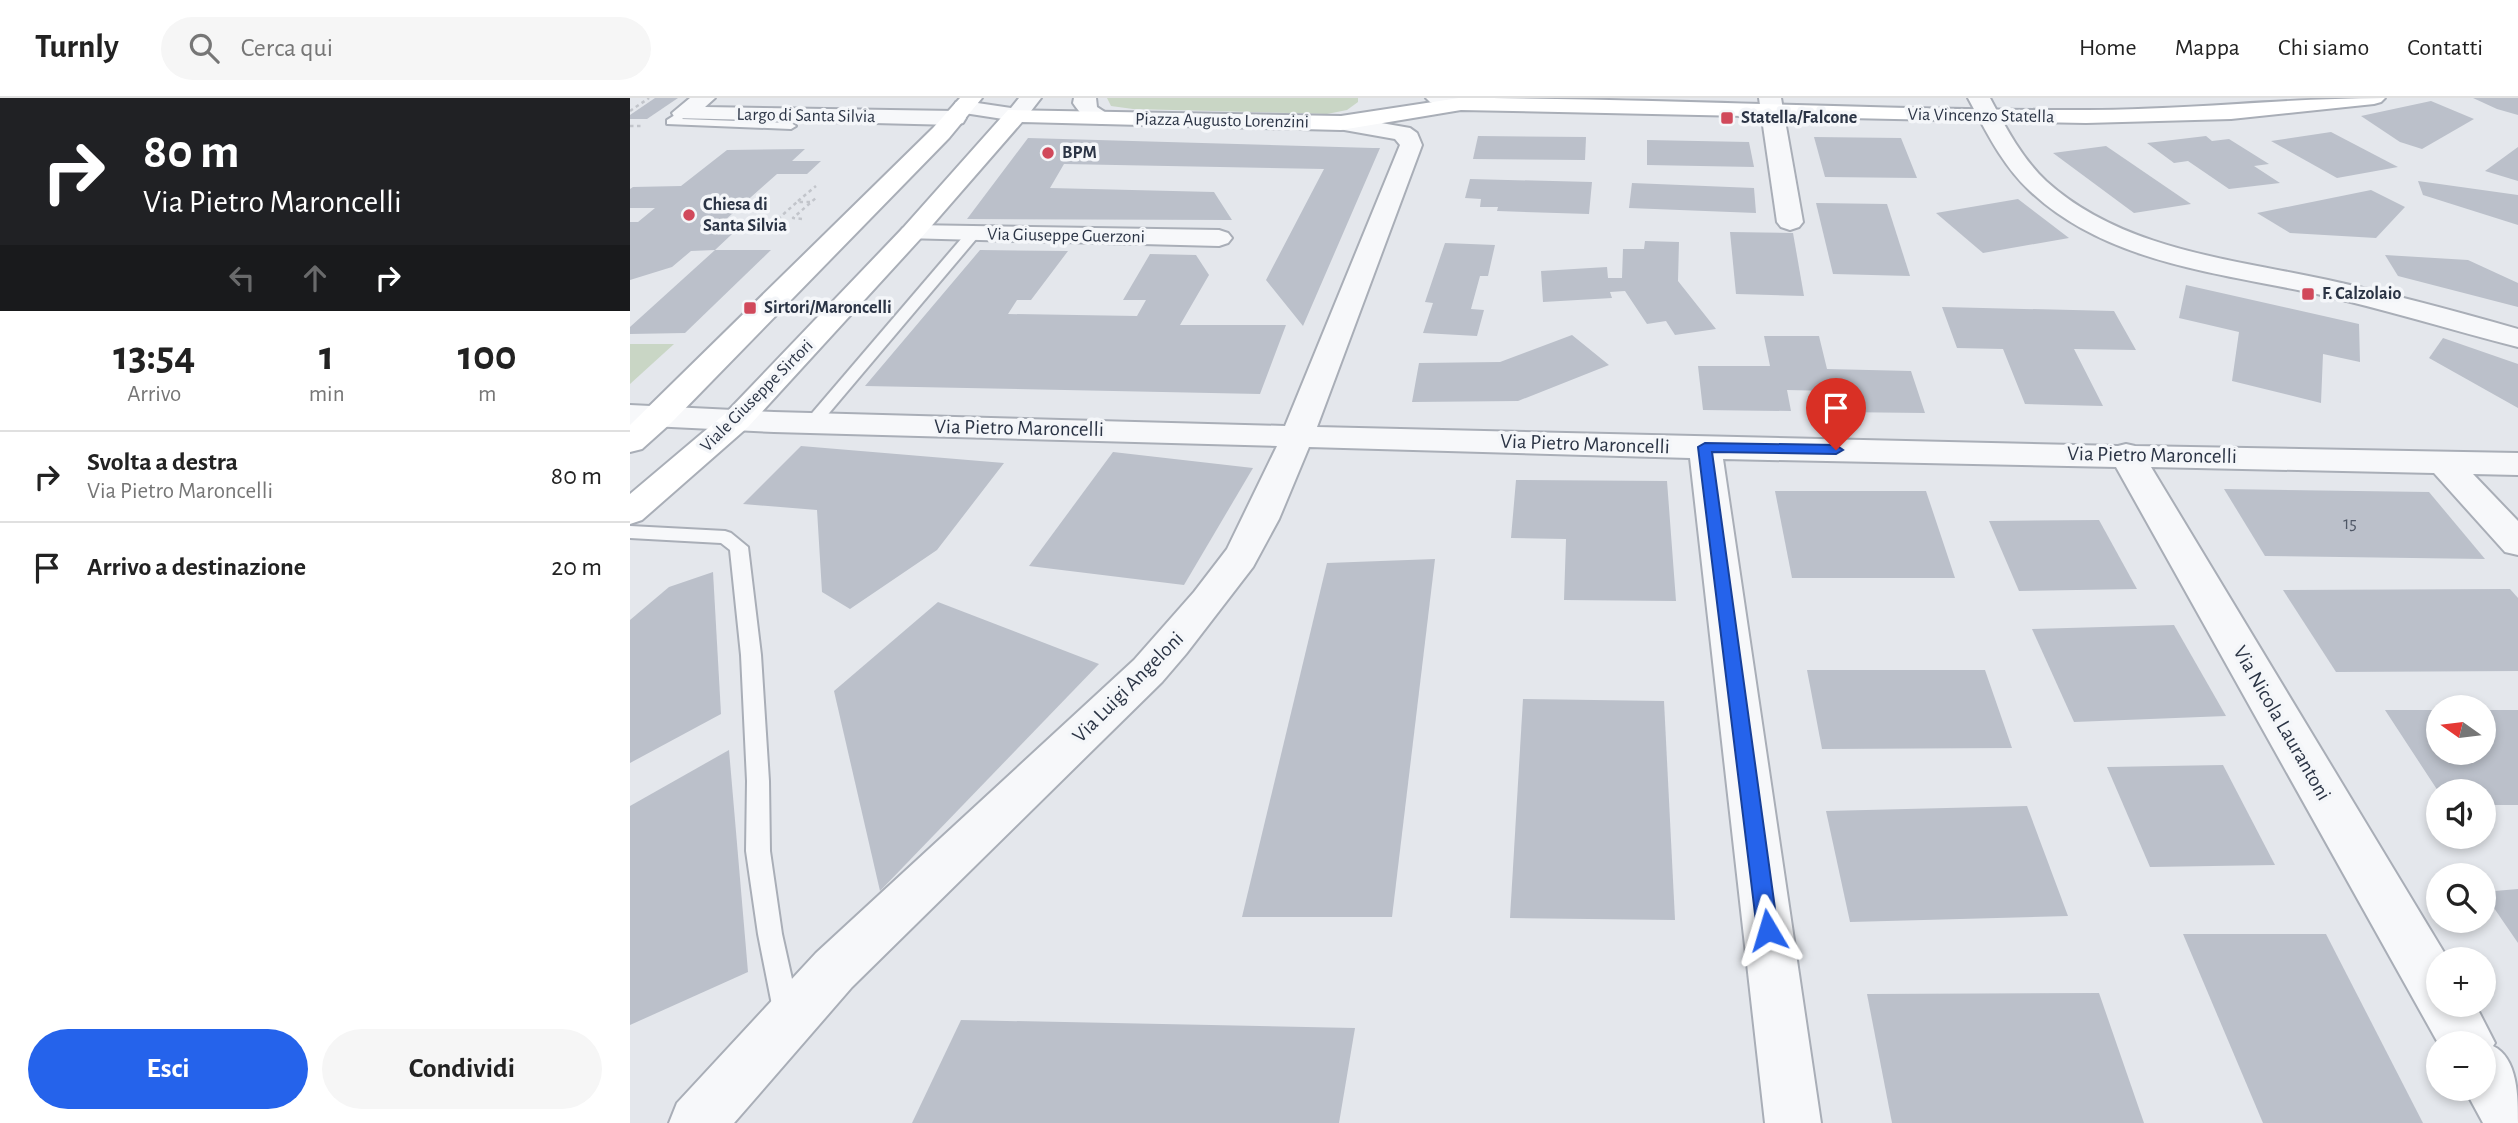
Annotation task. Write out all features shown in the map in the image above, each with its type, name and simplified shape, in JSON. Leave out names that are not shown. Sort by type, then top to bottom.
[{"type":"street","points":[[683,113],[704,98]]},
{"type":"street","points":[[1085,98],[1084,103],[1089,111],[1103,118]]},
{"type":"street","name":"Piazza Augusto Lorenzini","points":[[1340,123],[1370,113],[1380,98]]},
{"type":"street","points":[[1437,98],[1461,104]]},
{"type":"street","name":"Via Vincenzo Statella","points":[[1461,104],[1983,107],[2174,116],[2291,109],[2374,98]]},
{"type":"street","name":"Piazza Augusto Lorenzini","points":[[1023,107],[1103,118],[1340,123],[1461,104]]},
{"type":"street","points":[[1771,104],[1790,222]]},
{"type":"street","name":"Largo di Santa Silvia","points":[[683,113],[1023,107]]},
{"type":"street","name":"Viale Giuseppe Sirtori","points":[[630,512],[737,420],[912,233],[1023,107]]},
{"type":"street","points":[[1983,107],[2003,146],[2023,173],[2055,202],[2110,234],[2179,258],[2384,301],[2518,338]]},
{"type":"street","points":[[630,442],[645,415],[963,108]]},
{"type":"street","name":"Via Luigi Angeloni","points":[[698,1123],[788,1019],[874,931],[1149,671],[1190,625],[1240,558],[1269,502],[1297,435],[1411,145],[1409,138],[1402,133],[1340,123]]},
{"type":"street","name":"Via Giuseppe Guerzoni","points":[[912,233],[1219,238]]},
{"type":"street","name":"Via Pietro Maroncelli","points":[[645,415],[737,420],[1705,447],[2518,464]]},
{"type":"street","points":[[1705,447],[1793,1123]]},
{"type":"street","name":"Via Nicola Laurantoni","points":[[2126,454],[2426,970]]},
{"type":"street","points":[[2444,463],[2518,544]]},
{"type":"street","points":[[2496,1092],[2514,1123]]},
{"type":"lane","points":[[683,113],[671,122],[791,125]]},
{"type":"lane","points":[[813,422],[972,235]]},
{"type":"lane","points":[[630,532],[724,537],[739,547],[751,655],[758,780],[758,851],[777,974],[788,1019]]},
{"type":"path","points":[[630,111],[649,98]]},
{"type":"path","points":[[778,219],[816,186]]},
{"type":"path","points":[[797,202],[811,202]]},
{"type":"green space","points":[[1107,98],[1358,98],[1358,102],[1347,110],[1327,114],[1133,109],[1111,106]]},
{"type":"green space","points":[[630,344],[674,344],[630,384]]},
{"type":"building","points":[[655,98],[678,98],[647,119],[630,119],[630,115]]},
{"type":"building","points":[[2473,98],[2518,98],[2518,115],[2497,109]]},
{"type":"building","points":[[2431,101],[2474,119],[2422,149],[2400,142],[2361,116]]},
{"type":"building","points":[[2331,132],[2398,167],[2337,178],[2271,141]]},
{"type":"building","points":[[1478,136],[1586,137],[1585,160],[1473,159]]},
{"type":"building","points":[[2206,136],[2212,141],[2229,139],[2269,164],[2254,166],[2280,183],[2229,189],[2188,161],[2174,163],[2147,143]]},
{"type":"building","points":[[1814,137],[1901,138],[1917,178],[1825,177]]},
{"type":"building","points":[[1028,138],[1380,148],[1303,326],[1266,280],[1324,169],[1064,164],[1050,188],[1214,192],[1232,220],[967,219]]},
{"type":"building","points":[[1647,140],[1749,142],[1754,167],[1647,165]]},
{"type":"building","points":[[2106,146],[2191,204],[2134,213],[2053,153]]},
{"type":"building","points":[[2518,147],[2518,181],[2485,171]]},
{"type":"building","name":"Chiesa di Santa Silvia","points":[[805,149],[792,161],[821,161],[807,174],[777,174],[724,221],[746,221],[715,250],[691,251],[672,267],[630,280],[630,222],[638,222],[655,208],[630,208],[630,189],[681,186],[727,150]]},
{"type":"building","points":[[1470,179],[1592,182],[1589,214],[1497,211],[1498,207],[1480,207],[1481,199],[1465,198]]},
{"type":"building","points":[[2418,181],[2518,195],[2518,225],[2423,195]]},
{"type":"building","points":[[1632,183],[1754,188],[1756,213],[1629,208]]},
{"type":"building","points":[[2371,190],[2405,207],[2376,238],[2290,233],[2257,213]]},
{"type":"building","points":[[2018,199],[2069,238],[1983,253],[1936,213]]},
{"type":"building","points":[[1816,203],[1887,204],[1910,276],[1833,274]]},
{"type":"building","points":[[1730,232],[1793,233],[1804,296],[1736,294]]},
{"type":"building","points":[[1645,241],[1679,242],[1678,281],[1716,329],[1675,335],[1666,321],[1647,324],[1625,291],[1610,292],[1612,298],[1543,302],[1541,271],[1607,267],[1608,278],[1622,278],[1623,249],[1644,249]]},
{"type":"building","points":[[1445,243],[1495,245],[1488,276],[1480,276],[1471,309],[1484,310],[1477,336],[1423,333],[1433,303],[1425,302]]},
{"type":"building","points":[[715,250],[771,250],[685,333],[630,334],[630,327]]},
{"type":"building","points":[[980,250],[1068,251],[1031,300],[1017,300],[1008,314],[1137,316],[1146,300],[1123,300],[1150,254],[1196,255],[1209,275],[1180,325],[1286,325],[1260,394],[865,386]]},
{"type":"building","points":[[2385,255],[2468,260],[2518,283],[2518,307],[2398,276]]},
{"type":"building","points":[[2186,285],[2359,324],[2360,362],[2323,354],[2321,403],[2232,381],[2239,332],[2179,318]]},
{"type":"building","points":[[1942,307],[2114,311],[2136,350],[2074,349],[2103,406],[2025,404],[2003,349],[1957,348]]},
{"type":"building","points":[[1572,335],[1609,365],[1518,401],[1412,402],[1419,363],[1500,362]]},
{"type":"building","points":[[1764,336],[1819,336],[1827,369],[1911,371],[1925,413],[1836,412],[1831,391],[1787,390],[1791,411],[1703,410],[1698,366],[1770,366]]},
{"type":"building","points":[[2443,338],[2518,364],[2518,408],[2429,358]]},
{"type":"building","points":[[801,446],[1004,463],[937,550],[850,609],[822,592],[817,510],[743,504]]},
{"type":"building","points":[[1113,452],[1253,468],[1184,585],[1029,566]]},
{"type":"building","points":[[1516,480],[1667,481],[1676,601],[1564,600],[1566,539],[1511,538]]},
{"type":"building","points":[[2224,489],[2429,492],[2485,559],[2265,556]]},
{"type":"building","points":[[1775,491],[1926,491],[1955,578],[1792,578]]},
{"type":"building","points":[[2099,520],[2137,589],[2019,591],[1989,521]]},
{"type":"building","points":[[1435,559],[1392,917],[1242,917],[1327,563]]},
{"type":"building","points":[[713,572],[721,714],[630,763],[630,620],[669,587]]},
{"type":"building","points":[[2510,589],[2518,598],[2518,671],[2336,672],[2283,590]]},
{"type":"building","points":[[938,602],[1099,664],[880,891],[834,691]]},
{"type":"building","points":[[2174,625],[2226,716],[2074,722],[2032,629]]},
{"type":"building","points":[[1807,670],[1985,670],[2012,748],[1822,749]]},
{"type":"building","points":[[1523,699],[1664,701],[1675,920],[1510,918]]},
{"type":"building","points":[[2385,710],[2426,710],[2426,765],[2496,765],[2496,710],[2518,710],[2518,805],[2496,805],[2496,779],[2430,779]]},
{"type":"building","points":[[729,750],[748,972],[630,1025],[630,806]]},
{"type":"building","points":[[2223,765],[2275,865],[2150,867],[2107,767]]},
{"type":"building","points":[[2027,806],[2068,916],[1850,922],[1826,811]]},
{"type":"building","points":[[2518,889],[2518,943],[2496,911],[2496,891]]},
{"type":"building","points":[[2183,934],[2326,934],[2423,1123],[2263,1123]]},
{"type":"building","points":[[2099,993],[2144,1123],[1892,1123],[1867,994]]},
{"type":"building","points":[[961,1020],[1355,1028],[1339,1123],[912,1123]]},
{"type":"place","name":"Statella/Falcone","points":[[1727,118]]},
{"type":"place","name":"BPM","points":[[1048,153]]},
{"type":"place","name":"Chiesa di Santa Silvia","points":[[689,215]]},
{"type":"place","name":"F. Calzolaio","points":[[2308,294]]},
{"type":"place","name":"Sirtori/Maroncelli","points":[[750,308]]},
{"type":"route","points":[[1768,930],[1705,447],[1836,450]]}]
